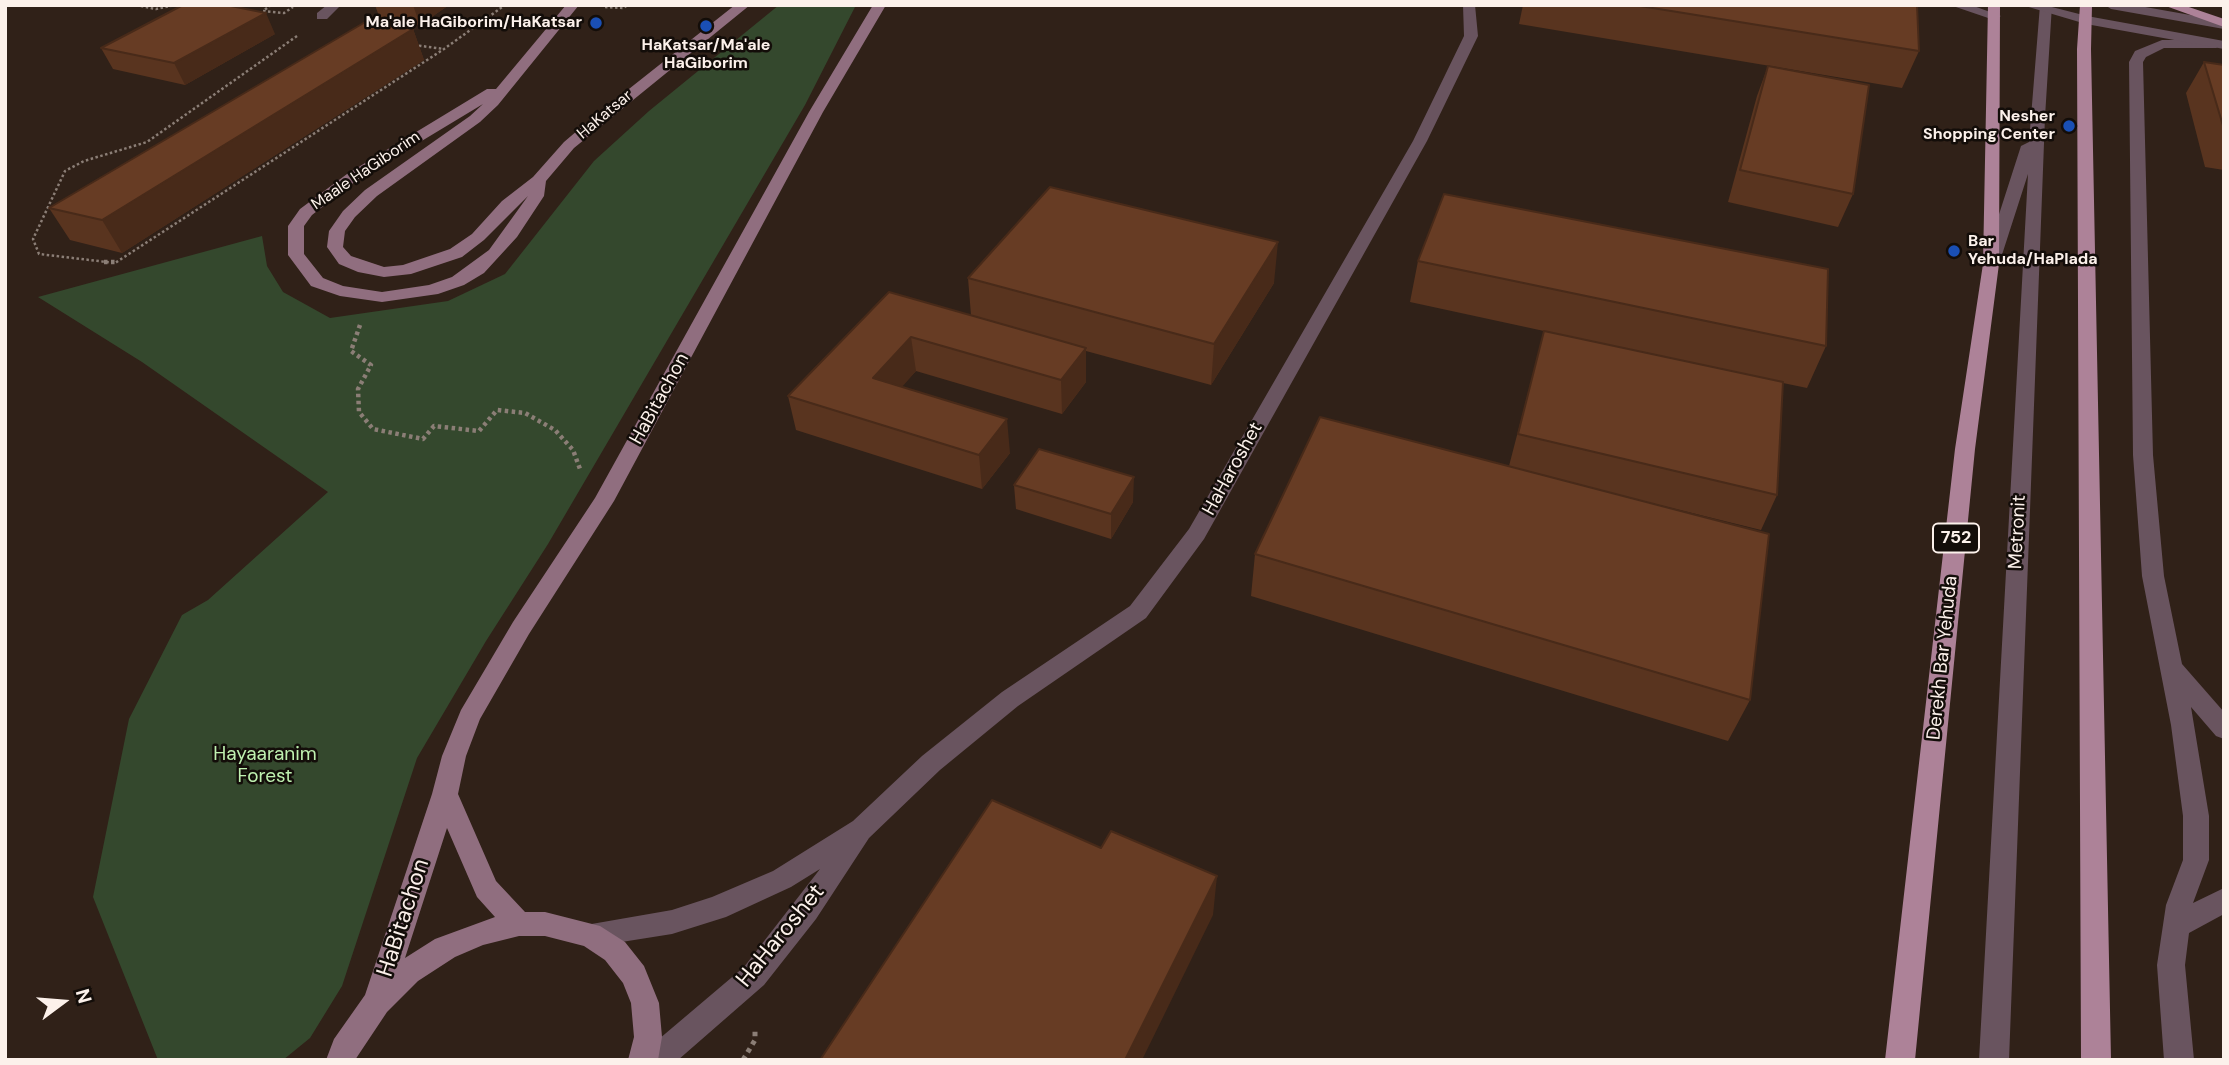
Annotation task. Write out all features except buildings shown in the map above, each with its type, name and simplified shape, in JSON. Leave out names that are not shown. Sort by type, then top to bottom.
[{"type":"main road","points":[[2169,5],[2222,34]]},
{"type":"main road","name":"Derekh Bar Yehuda","points":[[1900,1060],[1964,463],[1991,264],[1994,10]]},
{"type":"main road","points":[[2086,13],[2096,1060]]},
{"type":"street","points":[[322,16],[335,5]]},
{"type":"street","name":"Maale HaGiborim","points":[[384,272],[345,260],[335,247],[337,231],[349,214],[371,193],[475,119],[493,103],[573,5]]},
{"type":"street","name":"HaKatsar","points":[[384,272],[405,270],[456,253],[478,237],[508,204],[538,180],[569,145],[613,107],[744,5]]},
{"type":"street","name":"HaBitachon","points":[[377,1002],[445,794],[454,757],[469,718],[521,628],[604,501],[816,112],[880,5]]},
{"type":"street","name":"HaHaroshet","points":[[590,935],[672,922],[716,908],[782,879],[862,829],[931,763],[1010,699],[1138,612],[1197,534],[1420,141],[1471,36],[1469,5]]},
{"type":"street","points":[[1956,5],[1994,10]]},
{"type":"street","points":[[2111,5],[2222,34]]},
{"type":"street","points":[[2040,7],[2222,34]]},
{"type":"street","name":"Metronit","points":[[1994,1060],[2038,117],[2040,7]]},
{"type":"street","points":[[2179,1060],[2171,965],[2179,905],[2196,860],[2196,816],[2153,576],[2143,455],[2136,62],[2140,54],[2162,44],[2222,34]]},
{"type":"street","name":"Maale HaGiborim","points":[[371,296],[341,291],[317,282],[296,255],[293,238],[296,226],[306,212],[352,177],[509,82]]},
{"type":"street","points":[[1991,264],[2038,117]]},
{"type":"street","name":"HaKatsar","points":[[371,296],[408,296],[432,290],[458,281],[478,269],[511,234],[536,196],[538,180]]},
{"type":"street","points":[[2171,666],[2224,729]]},
{"type":"street","points":[[445,794],[486,889],[519,924]]},
{"type":"street","name":"HaHaroshet","points":[[656,1060],[754,976],[807,910],[862,829]]},
{"type":"street","points":[[2177,926],[2224,900]]},
{"type":"street","points":[[340,1060],[344,1048],[377,1002],[408,972],[445,948],[481,933],[519,924],[545,924],[590,935],[615,951],[634,975],[645,1003],[648,1037],[643,1060]]},
{"type":"path","points":[[136,5],[156,9],[175,5]]},
{"type":"path","points":[[226,5],[243,5]]},
{"type":"path","points":[[322,16],[147,142],[83,161],[65,171],[33,239],[39,254],[115,263],[444,49],[505,5]]},
{"type":"path","points":[[418,36],[407,44],[444,49]]},
{"type":"path","points":[[371,296],[351,352],[371,365],[358,389],[359,412],[373,429],[423,439],[434,426],[479,431],[497,410],[525,413],[555,430],[573,450],[583,475],[579,497],[604,501]]},
{"type":"green space","name":"Hayaaranim Forest","points":[[779,5],[856,5],[805,105],[548,544],[486,641],[417,758],[342,986],[310,1038],[283,1060],[158,1060],[93,897],[129,719],[182,615],[208,600],[328,492],[142,362],[38,297],[262,236],[267,266],[283,292],[330,318],[448,301],[505,274],[594,161],[649,111]]},
{"type":"place","name":"Ma'ale HaGiborim/HaKatsar","points":[[596,23]]},
{"type":"place","name":"HaKatsar/Ma'ale HaGiborim","points":[[706,26]]},
{"type":"place","name":"Nesher Shopping Center","points":[[2069,126]]},
{"type":"place","name":"Bar Yehuda/HaPlada","points":[[1954,251]]}]
